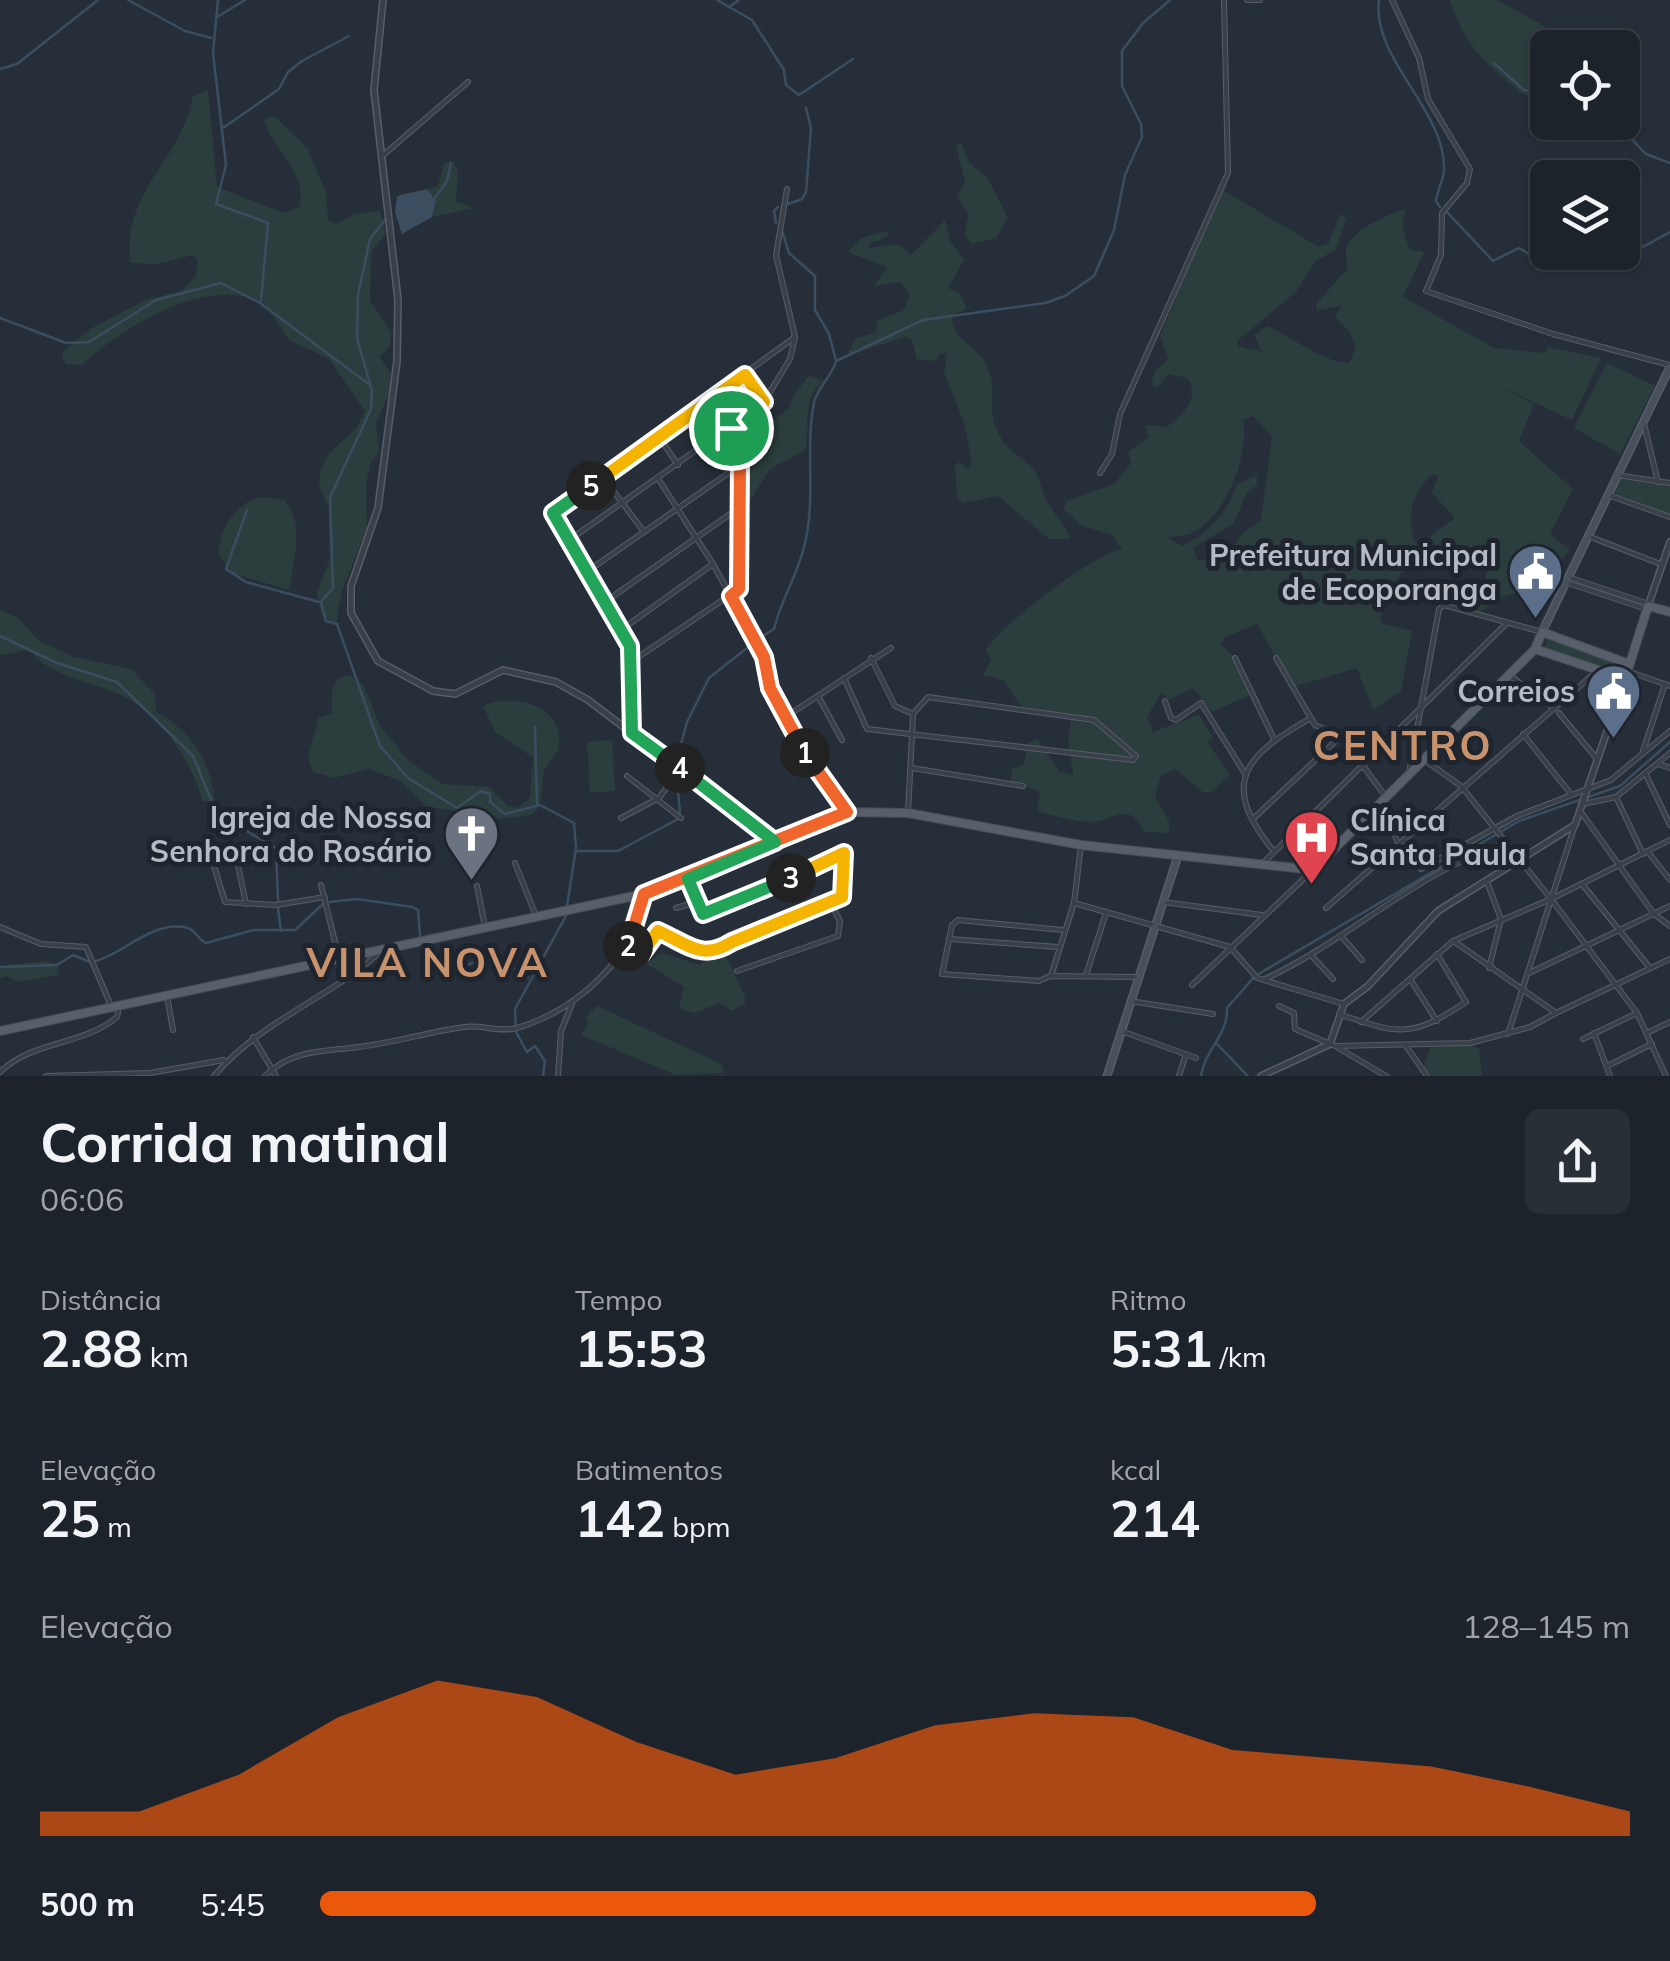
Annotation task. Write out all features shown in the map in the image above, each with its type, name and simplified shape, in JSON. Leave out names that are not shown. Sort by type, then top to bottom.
[{"type":"main road","points":[[0,1031],[644,894],[847,812],[908,814],[1080,844],[1295,870],[1318,865],[1535,650],[1670,366]]},
{"type":"main road","points":[[1627,671],[1648,606],[1670,612]]},
{"type":"main road","points":[[1542,632],[1627,671]]},
{"type":"main road","points":[[1535,650],[1598,670],[1627,671]]},
{"type":"main road","points":[[1107,1076],[1178,856]]},
{"type":"street","points":[[384,0],[374,90],[398,300],[398,361],[378,508],[351,586],[350,613],[378,660],[433,691],[455,694],[496,671],[556,682],[588,700],[775,842]]},
{"type":"street","points":[[1100,473],[1112,454],[1120,414],[1228,174],[1224,0]]},
{"type":"street","points":[[1247,0],[1260,0]]},
{"type":"street","points":[[1392,0],[1420,58],[1428,99],[1470,169],[1467,183],[1442,213],[1441,254],[1426,291],[1553,334],[1670,366]]},
{"type":"street","points":[[381,157],[468,82]]},
{"type":"street","points":[[568,542],[764,402],[790,359],[795,336],[776,256],[786,189]]},
{"type":"street","points":[[632,733],[628,680],[632,661],[621,630],[553,513],[795,336]]},
{"type":"street","points":[[745,375],[764,402]]},
{"type":"street","points":[[1643,418],[1658,482]]},
{"type":"street","points":[[632,661],[739,589],[740,465],[731,428]]},
{"type":"street","points":[[659,437],[678,465]]},
{"type":"street","points":[[587,572],[740,465]]},
{"type":"street","points":[[1616,476],[1670,483]]},
{"type":"street","points":[[603,477],[644,532]]},
{"type":"street","points":[[658,480],[713,564],[764,657],[770,688],[813,767],[847,812]]},
{"type":"street","points":[[1608,495],[1670,517]]},
{"type":"street","points":[[604,602],[740,507]]},
{"type":"street","points":[[1588,536],[1662,565]]},
{"type":"street","points":[[1566,580],[1648,606],[1670,542]]},
{"type":"street","points":[[621,630],[713,564]]},
{"type":"street","points":[[1409,774],[1444,604],[1542,632]]},
{"type":"street","points":[[1263,866],[1272,849],[1420,711],[1506,624]]},
{"type":"street","points":[[787,716],[890,648]]},
{"type":"street","points":[[871,658],[896,706],[914,714]]},
{"type":"street","points":[[1236,658],[1275,741]]},
{"type":"street","points":[[1276,658],[1311,718],[1323,729],[1341,736],[1362,763],[1384,798],[1397,842]]},
{"type":"street","points":[[1326,908],[1598,670]]},
{"type":"street","points":[[1508,1034],[1627,671],[1668,685],[1642,756]]},
{"type":"street","points":[[1509,676],[1554,708]]},
{"type":"street","points":[[844,678],[868,729],[913,731],[1133,760],[1134,751],[1094,720],[928,697],[914,714],[913,731],[912,768],[908,814]]},
{"type":"street","points":[[818,696],[842,740]]},
{"type":"street","points":[[1165,700],[1171,718],[1176,720],[1202,703],[1245,774]]},
{"type":"street","points":[[1559,714],[1598,759]]},
{"type":"street","points":[[1272,849],[1242,798],[1245,774],[1275,741],[1311,718]]},
{"type":"street","points":[[1421,869],[1493,829],[1621,775],[1670,731]]},
{"type":"street","points":[[1523,734],[1571,794]]},
{"type":"street","points":[[1253,819],[1341,736]]},
{"type":"street","points":[[1582,808],[1616,797],[1670,753]]},
{"type":"street","points":[[1423,760],[1461,786],[1503,844],[1552,899],[1637,1013],[1666,1076]]},
{"type":"street","points":[[1658,764],[1670,768]]},
{"type":"street","points":[[912,768],[1023,786]]},
{"type":"street","points":[[621,818],[659,798],[680,769]]},
{"type":"street","points":[[1646,775],[1670,824]]},
{"type":"street","points":[[626,776],[681,818]]},
{"type":"street","points":[[1616,797],[1646,853],[1670,880]]},
{"type":"street","points":[[1582,808],[1618,866],[1654,914],[1670,926]]},
{"type":"street","points":[[1333,1046],[1344,1004],[1368,986],[1438,911],[1575,825]]},
{"type":"street","points":[[1361,1022],[1453,940],[1552,899],[1670,840]]},
{"type":"street","points":[[1050,976],[1062,930],[1074,904],[1080,844]]},
{"type":"street","points":[[1265,979],[1342,937],[1430,879],[1503,844]]},
{"type":"street","points":[[626,944],[642,953],[658,931],[713,954],[732,942],[830,902],[845,890],[844,853],[709,914],[703,914],[688,879]]},
{"type":"street","points":[[237,861],[246,904]]},
{"type":"street","points":[[515,862],[536,916]]},
{"type":"street","points":[[1192,985],[1318,865]]},
{"type":"street","points":[[214,866],[225,902],[276,905],[325,896]]},
{"type":"street","points":[[1295,870],[1298,884]]},
{"type":"street","points":[[1487,882],[1501,919],[1489,968]]},
{"type":"street","points":[[1582,884],[1650,968]]},
{"type":"street","points":[[322,885],[339,958]]},
{"type":"street","points":[[477,886],[485,927]]},
{"type":"street","points":[[265,1076],[307,1050],[358,1047],[470,1026],[516,1029],[576,1000],[604,974],[626,944],[644,894]]},
{"type":"street","points":[[676,908],[696,902]]},
{"type":"street","points":[[737,970],[838,936],[840,922],[830,902]]},
{"type":"street","points":[[1163,902],[1264,915]]},
{"type":"street","points":[[1074,904],[1230,948],[1256,978],[1344,1004]]},
{"type":"street","points":[[1530,973],[1670,906]]},
{"type":"street","points":[[1086,976],[1106,913]]},
{"type":"street","points":[[1062,930],[958,920],[940,968],[947,976],[1039,981],[1050,976],[1138,977]]},
{"type":"street","points":[[0,927],[41,944],[86,948],[117,1016],[90,1034],[36,1049],[0,1072]]},
{"type":"street","points":[[1342,937],[1362,960]]},
{"type":"street","points":[[949,939],[1058,947]]},
{"type":"street","points":[[1453,940],[1556,1014]]},
{"type":"street","points":[[214,1076],[254,1037],[330,993],[386,948]]},
{"type":"street","points":[[368,952],[368,962]]},
{"type":"street","points":[[1339,1014],[1409,1032],[1437,1022],[1466,1002],[1437,954]]},
{"type":"street","points":[[1311,955],[1334,979]]},
{"type":"street","points":[[1261,1076],[1333,1046],[1470,1043],[1508,1034],[1670,960]]},
{"type":"street","points":[[1410,979],[1437,1022]]},
{"type":"street","points":[[167,996],[173,1030]]},
{"type":"street","points":[[558,1076],[561,1031],[576,1000]]},
{"type":"street","points":[[1130,1002],[1213,1014]]},
{"type":"street","points":[[1279,1006],[1294,1012],[1295,1029],[1386,1076]]},
{"type":"street","points":[[1583,1039],[1637,1013]]},
{"type":"street","points":[[1646,1033],[1670,1022]]},
{"type":"street","points":[[1120,1030],[1196,1058]]},
{"type":"street","points":[[1594,1033],[1610,1076]]},
{"type":"street","points":[[254,1037],[276,1076]]},
{"type":"street","points":[[1606,1066],[1652,1044]]},
{"type":"street","points":[[1406,1046],[1427,1076]]},
{"type":"street","points":[[1179,1076],[1186,1054]]},
{"type":"street","points":[[46,1076],[150,1075],[228,1060]]},
{"type":"shaded area","points":[[1450,0],[1497,0],[1552,30],[1530,30],[1530,96],[1490,66],[1466,37]]},
{"type":"shaded area","points":[[208,90],[217,187],[283,213],[299,207],[299,182],[264,119],[274,116],[308,149],[326,193],[328,220],[337,224],[354,214],[380,211],[386,233],[371,252],[370,301],[391,331],[390,345],[380,357],[391,374],[390,392],[376,422],[379,452],[370,464],[366,485],[367,528],[342,591],[336,624],[322,615],[317,592],[330,559],[329,507],[319,488],[321,468],[330,452],[356,429],[365,411],[329,359],[289,340],[265,304],[242,296],[217,295],[192,300],[143,321],[81,365],[67,364],[62,358],[63,351],[92,328],[145,300],[182,291],[196,275],[198,261],[193,255],[158,264],[130,263],[130,237],[135,215],[187,119],[193,96]]},
{"type":"shaded area","points":[[961,143],[970,164],[987,177],[1008,218],[996,238],[972,244],[965,236],[968,213],[957,197],[965,182],[956,145]]},
{"type":"shaded area","points":[[453,162],[458,171],[456,201],[474,208],[432,217],[436,201],[427,189],[438,186],[444,163]]},
{"type":"shaded area","points":[[1221,189],[1319,247],[1328,244],[1341,213],[1346,219],[1336,249],[1315,262],[1296,292],[1238,340],[1238,346],[1262,352],[1254,335],[1267,326],[1319,354],[1349,363],[1356,347],[1350,332],[1335,317],[1341,306],[1317,310],[1316,304],[1347,269],[1346,249],[1352,238],[1374,222],[1406,209],[1406,240],[1411,250],[1424,252],[1403,297],[1494,348],[1546,353],[1547,347],[1601,358],[1572,420],[1481,378],[1534,404],[1519,441],[1573,489],[1550,534],[1570,550],[1530,591],[1506,595],[1478,613],[1462,608],[1462,598],[1485,581],[1488,565],[1468,548],[1456,557],[1454,570],[1430,563],[1438,551],[1430,536],[1455,518],[1432,493],[1438,477],[1434,473],[1418,492],[1411,512],[1413,534],[1422,556],[1407,560],[1380,617],[1383,624],[1412,631],[1401,691],[1373,710],[1357,668],[1293,687],[1257,624],[1225,637],[1221,644],[1235,658],[1250,695],[1212,712],[1193,688],[1169,700],[1162,692],[1147,717],[1153,732],[1199,715],[1213,737],[1207,742],[1230,775],[1211,792],[1203,792],[1175,769],[1161,776],[1155,797],[1169,821],[1169,833],[1145,832],[1126,814],[1084,822],[1037,809],[1040,792],[1011,781],[1012,769],[1024,764],[1027,744],[1037,739],[1060,772],[1073,775],[1068,737],[1071,722],[1060,711],[1028,711],[1002,679],[983,675],[991,660],[986,649],[1011,623],[1071,576],[1122,549],[1112,535],[1081,525],[1063,509],[1067,501],[1114,484],[1131,463],[1128,452],[1149,437],[1146,425],[1167,427],[1188,405],[1192,393],[1187,378],[1168,374],[1158,387],[1151,384],[1155,371],[1168,359],[1160,336]],"holes":[[[1253,416],[1272,436],[1261,520],[1242,534],[1230,553],[1197,561],[1194,548],[1234,523],[1246,494],[1257,485],[1257,475],[1237,484],[1223,512],[1201,535],[1182,546],[1168,538],[1196,531],[1227,496],[1243,449],[1243,420]]]},
{"type":"shaded area","points":[[945,220],[950,241],[964,260],[948,288],[960,294],[967,309],[952,316],[953,325],[986,364],[992,383],[993,417],[1001,438],[1035,471],[1046,500],[1070,539],[1049,539],[998,496],[963,503],[957,497],[955,466],[959,462],[968,469],[972,464],[965,426],[944,372],[947,353],[939,354],[936,361],[917,359],[912,340],[905,337],[847,355],[856,338],[875,333],[878,320],[904,310],[910,295],[900,282],[874,286],[887,267],[847,252],[862,238],[887,231],[889,236],[869,244],[869,248],[897,244],[911,255]]},
{"type":"shaded area","points":[[1607,363],[1655,386],[1620,454],[1574,428]]},
{"type":"shaded area","points":[[809,375],[824,381],[809,404],[805,450],[770,469],[743,511],[744,444],[790,407]]},
{"type":"shaded area","points":[[1620,479],[1670,486],[1670,514],[1615,495]]},
{"type":"shaded area","points":[[262,497],[284,500],[295,520],[289,590],[231,573],[219,554],[222,535],[231,518],[244,505]]},
{"type":"shaded area","points":[[0,609],[19,619],[39,641],[74,657],[131,669],[155,694],[156,712],[180,728],[198,749],[215,802],[203,801],[191,770],[172,739],[134,702],[59,673],[29,650],[0,655]]},
{"type":"shaded area","points":[[1547,640],[1623,665],[1620,675],[1544,650]]},
{"type":"shaded area","points":[[349,675],[364,686],[380,726],[408,760],[442,784],[489,787],[508,806],[518,808],[530,798],[533,757],[496,733],[483,706],[521,702],[544,711],[558,730],[559,744],[544,771],[537,810],[529,816],[499,819],[426,806],[401,781],[368,769],[334,778],[313,772],[308,758],[318,718],[332,714],[334,685]]},
{"type":"shaded area","points":[[612,740],[615,791],[590,793],[587,742]]},
{"type":"shaded area","points":[[723,951],[745,996],[745,1003],[732,1011],[720,1003],[694,1013],[679,1008],[684,987],[646,963],[662,953],[700,965]]},
{"type":"shaded area","points":[[48,961],[59,966],[58,975],[17,982],[7,976],[0,978],[0,966]]},
{"type":"shaded area","points":[[597,1006],[721,1064],[724,1073],[676,1075],[581,1035],[588,1023],[585,1018]]},
{"type":"shaded area","points":[[1471,1045],[1479,1049],[1482,1076],[1431,1076],[1424,1066],[1430,1047]]},
{"type":"water","points":[[427,189],[436,201],[432,217],[402,234],[395,212],[397,196]]},
{"type":"waterway","points":[[0,69],[17,64],[98,0]]},
{"type":"waterway","points":[[128,0],[185,31],[211,38]]},
{"type":"waterway","points":[[218,0],[213,53],[226,165],[216,204],[268,223],[261,301]]},
{"type":"waterway","points":[[217,17],[245,0]]},
{"type":"waterway","points":[[717,0],[752,20],[784,70],[786,85],[799,95],[853,59]]},
{"type":"waterway","points":[[729,7],[739,0]]},
{"type":"waterway","points":[[836,361],[923,320],[1045,303],[1065,296],[1094,276],[1114,230],[1125,175],[1142,137],[1141,124],[1122,86],[1122,51],[1143,23],[1170,0]]},
{"type":"waterway","points":[[1379,0],[1386,43],[1423,106],[1442,149],[1444,171],[1436,201],[1440,207]]},
{"type":"waterway","points":[[223,128],[279,89],[288,72],[302,61],[349,36]]},
{"type":"waterway","points":[[1494,63],[1530,92]]},
{"type":"waterway","points":[[788,204],[802,199],[806,192],[811,128],[806,108]]},
{"type":"waterway","points":[[1632,140],[1646,154],[1670,163]]},
{"type":"waterway","points":[[435,198],[447,181],[451,163]]},
{"type":"waterway","points":[[776,223],[774,211],[778,207]]},
{"type":"waterway","points":[[1447,212],[1493,261],[1519,248],[1530,255]]},
{"type":"waterway","points":[[321,602],[333,588],[330,497],[371,409],[372,391],[357,338],[358,295],[370,239],[385,220]]},
{"type":"waterway","points":[[758,639],[774,629],[802,555],[810,508],[814,402],[836,361],[829,334],[815,310],[815,276],[789,253],[782,231]]},
{"type":"waterway","points":[[1640,248],[1670,232]]},
{"type":"waterway","points":[[0,318],[66,343],[89,342],[156,300],[221,283],[260,303],[370,385]]},
{"type":"waterway","points":[[247,510],[226,569],[246,582],[319,602]]},
{"type":"waterway","points":[[321,602],[326,621],[337,624],[380,746],[408,778],[457,808],[481,791],[490,794],[490,802],[505,814],[540,805],[574,823],[576,848],[567,906]]},
{"type":"waterway","points":[[0,636],[57,663],[117,682],[193,756],[217,814],[276,848],[278,901]]},
{"type":"waterway","points":[[676,762],[687,722],[709,678],[752,644]]},
{"type":"waterway","points":[[535,727],[537,804]]},
{"type":"waterway","points":[[1201,1076],[1224,1027],[1227,1008],[1255,976],[1519,821],[1620,786],[1670,742]]},
{"type":"waterway","points":[[677,780],[680,813]]},
{"type":"waterway","points":[[577,851],[618,851],[678,819]]},
{"type":"waterway","points":[[329,902],[357,899],[412,907],[418,910],[420,936]]},
{"type":"waterway","points":[[96,961],[163,928],[188,928],[206,943],[254,930],[295,930],[323,904]]},
{"type":"waterway","points":[[278,908],[281,931]]},
{"type":"waterway","points":[[543,1076],[545,1061],[535,1046],[527,1052],[516,1032],[515,1009],[567,914]]},
{"type":"waterway","points":[[421,944],[423,956],[450,972],[482,959],[498,968],[519,969],[528,978]]},
{"type":"waterway","points":[[0,967],[57,965],[73,955],[90,962]]},
{"type":"waterway","points":[[1217,1044],[1248,1076]]},
{"type":"place","name":"Prefeitura Municipal de Ecoporanga","points":[[1536,621]]},
{"type":"place","name":"Correios","points":[[1614,740]]},
{"type":"place","name":"Igreja de Nossa Senhora do Rosário","points":[[471,883]]},
{"type":"place","name":"Clínica Santa Paula","points":[[1311,886]]},
{"type":"district","name":"CENTRO","points":[[1403,745]]},
{"type":"district","name":"VILA NOVA","points":[[428,962]]},
{"type":"route","points":[[731,428],[740,465],[739,589],[731,596],[764,657],[770,688],[800,738],[807,758],[847,812],[775,842],[700,874],[668,888],[644,894],[644,903],[626,944],[642,953],[658,931],[706,953],[720,952],[732,942],[842,897],[845,890],[844,853],[776,886],[703,914],[696,902],[688,879],[775,842],[632,733],[630,646],[553,513],[745,375],[764,402],[731,428]]}]
